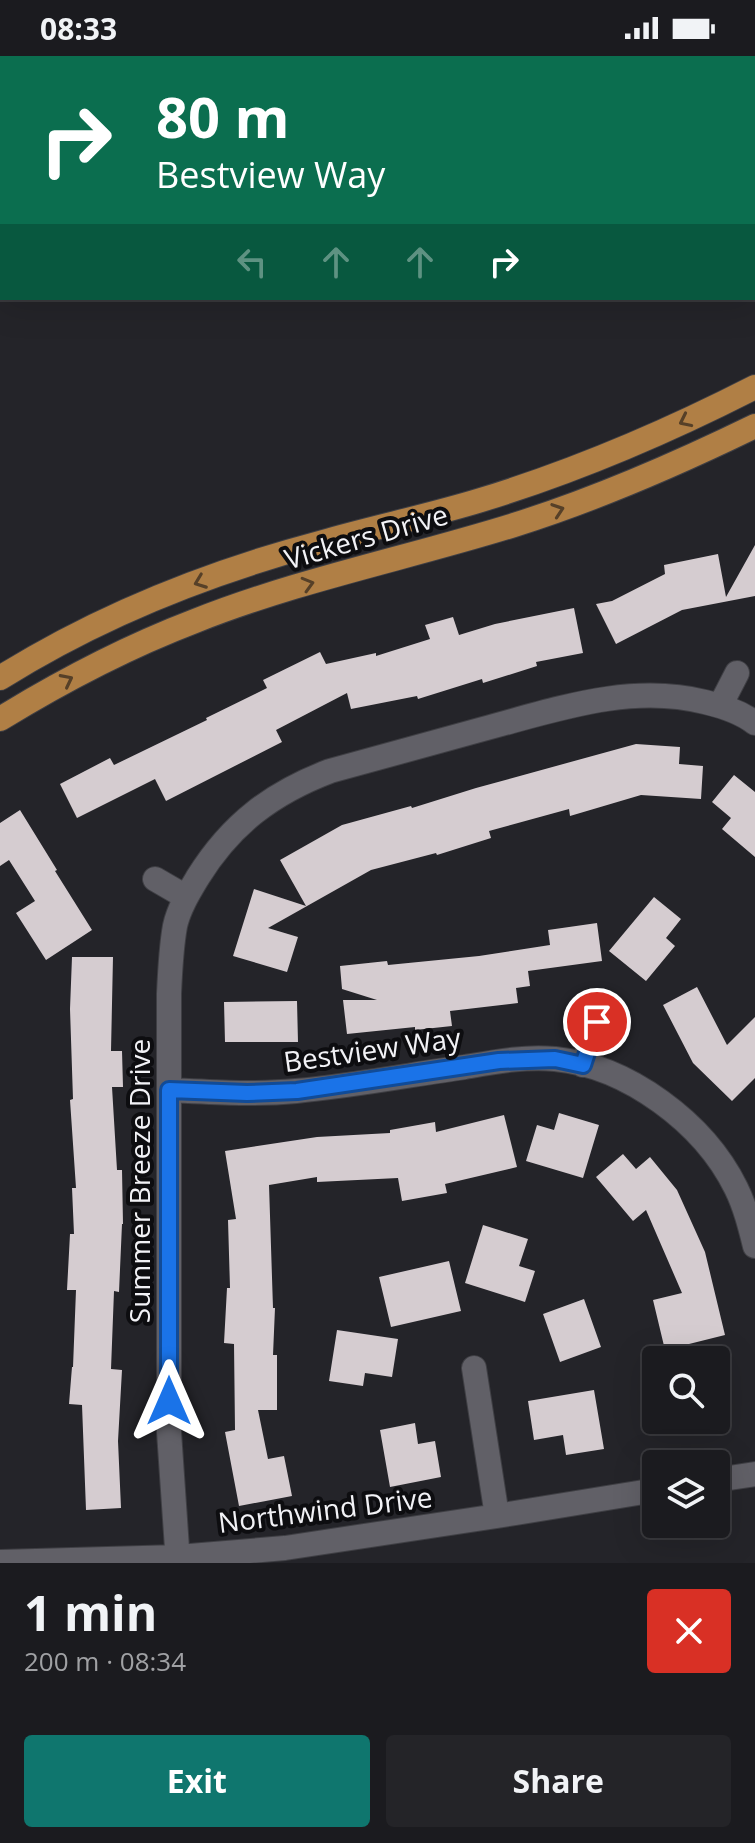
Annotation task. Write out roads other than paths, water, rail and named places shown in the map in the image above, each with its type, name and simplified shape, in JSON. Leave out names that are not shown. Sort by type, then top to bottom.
[{"type":"main road","name":"Vickers Drive","points":[[0,678],[84,631],[167,594],[273,556],[466,504],[545,479],[677,425],[755,387]]},
{"type":"main road","name":"Vickers Drive","points":[[0,719],[107,659],[197,620],[250,601],[514,525],[572,505],[693,456],[755,426]]},
{"type":"street","points":[[720,706],[737,673]]},
{"type":"street","name":"Summer Breeze Drive","points":[[178,1560],[169,1432],[169,994],[176,924],[186,897],[218,847],[242,822],[298,783],[330,771],[588,701],[645,695],[685,698],[720,706],[755,723]]},
{"type":"street","points":[[155,879],[186,897]]},
{"type":"street","points":[[583,1065],[597,1022]]},
{"type":"street","name":"Bestview Way","points":[[169,1090],[297,1091],[499,1061],[555,1059],[583,1065],[615,1075],[644,1090],[694,1130],[718,1158],[736,1188],[755,1246]]},
{"type":"street","points":[[474,1368],[497,1516]]},
{"type":"street","points":[[730,1478],[755,1474]]},
{"type":"street","name":"Northwind Drive","points":[[0,1562],[178,1560],[285,1548],[642,1492]]}]
